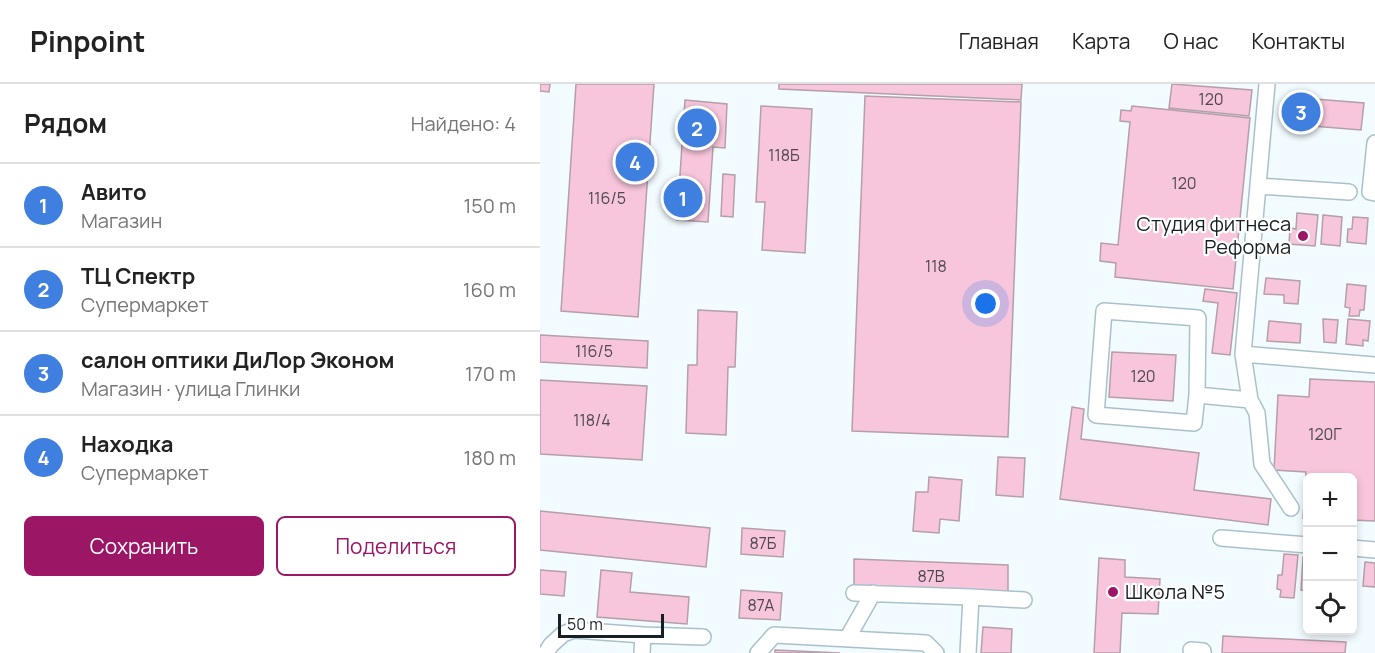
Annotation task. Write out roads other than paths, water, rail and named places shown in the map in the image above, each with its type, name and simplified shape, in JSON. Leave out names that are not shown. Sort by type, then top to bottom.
[{"type":"street","points":[[1267,84],[1243,354],[1250,400],[1257,413],[1262,464],[1291,508]]},
{"type":"street","points":[[1375,145],[1370,192],[1375,193]]},
{"type":"street","points":[[1258,186],[1349,192]]},
{"type":"street","points":[[1104,311],[1198,318],[1197,395],[1194,423],[1096,415],[1104,311]]},
{"type":"street","points":[[1243,354],[1375,365]]},
{"type":"street","points":[[1197,395],[1250,400]]},
{"type":"street","points":[[1221,538],[1303,545]]},
{"type":"street","points":[[1357,548],[1375,550]]},
{"type":"street","points":[[854,593],[1024,600]]},
{"type":"street","points":[[848,639],[873,593]]},
{"type":"street","points":[[968,653],[971,597]]},
{"type":"street","points":[[546,653],[563,634],[574,630],[703,637]]},
{"type":"street","points":[[642,653],[643,635]]},
{"type":"street","points":[[758,653],[774,635],[926,643],[936,653]]},
{"type":"place","name":"салон оптики ДиЛор Эконом","points":[[1301,112]]},
{"type":"place","name":"ТЦ Спектр","points":[[697,128]]},
{"type":"place","name":"Находка","points":[[635,162]]},
{"type":"place","name":"Авито","points":[[683,198]]},
{"type":"place","name":"Студия фитнеса Реформа","points":[[1303,236]]},
{"type":"place","name":"Школа №5","points":[[1113,592]]}]
